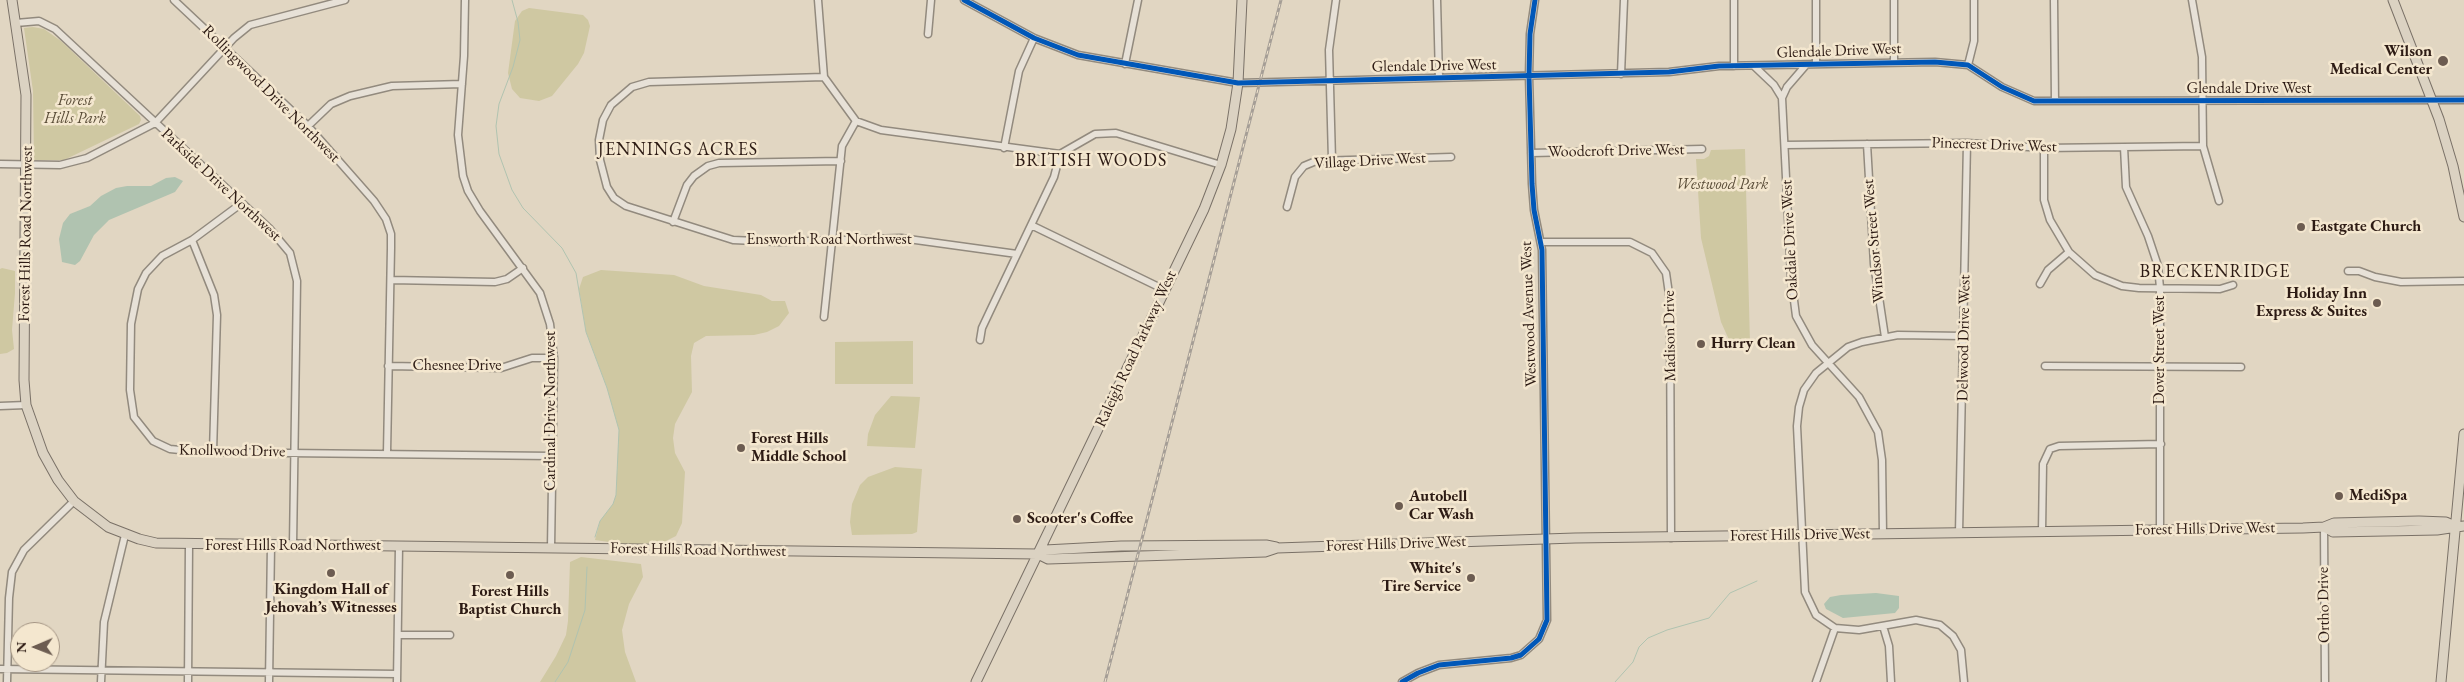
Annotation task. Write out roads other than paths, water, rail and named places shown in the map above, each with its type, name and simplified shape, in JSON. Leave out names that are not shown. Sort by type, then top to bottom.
[{"type":"main road","name":"Forest Hills Road Northwest","points":[[12,0],[26,95],[24,380],[26,405],[43,453],[58,480],[74,500],[99,522],[125,534],[156,543],[189,545],[1038,554]]},
{"type":"main road","name":"Raleigh Road Parkway West","points":[[976,682],[1204,209],[1222,165],[1231,129],[1238,82],[1242,0]]},
{"type":"main road","points":[[2393,0],[2449,149],[2464,213]]},
{"type":"main road","points":[[2441,682],[2460,526],[2464,434]]},
{"type":"main road","name":"Forest Hills Drive West","points":[[1038,554],[1048,559],[1114,558],[1265,552],[1277,548],[1546,539],[2324,527],[2334,523],[2419,521],[2446,522],[2460,526]]},
{"type":"street","name":"Rollingwood Drive Northwest","points":[[174,0],[308,126],[368,194],[386,218],[390,234],[391,280],[387,453]]},
{"type":"street","points":[[0,164],[60,165],[78,162],[155,123],[250,25],[345,0]]},
{"type":"street","name":"Cardinal Drive Northwest","points":[[465,0],[458,135],[463,176],[468,191],[480,211],[523,268],[540,294],[548,311],[554,358],[551,548]]},
{"type":"street","points":[[818,0],[824,77],[856,121],[881,130],[1060,154],[1095,134],[1111,132],[1140,138],[1222,165]]},
{"type":"street","points":[[928,34],[932,0]]},
{"type":"street","name":"Glendale Drive West","points":[[964,0],[1034,38],[1078,55],[1238,82],[1330,82],[1621,74],[1734,66],[1935,62],[1968,65],[2002,87],[2022,97],[2034,100],[2203,102],[2464,100]]},
{"type":"street","points":[[1125,64],[1138,0]]},
{"type":"street","points":[[1332,160],[1330,36],[1336,0]]},
{"type":"street","points":[[1437,0],[1439,78]]},
{"type":"street","name":"Westwood Avenue West","points":[[1402,682],[1418,673],[1439,666],[1510,658],[1521,655],[1534,645],[1543,632],[1547,620],[1541,242],[1533,206],[1529,76],[1530,34],[1535,0]]},
{"type":"street","points":[[1621,74],[1624,0]]},
{"type":"street","points":[[1734,0],[1734,66]]},
{"type":"street","points":[[1816,0],[1816,64]]},
{"type":"street","points":[[1894,0],[1894,62]]},
{"type":"street","points":[[1968,65],[1974,41],[1974,0]]},
{"type":"street","points":[[2054,0],[2055,101]]},
{"type":"street","points":[[2192,0],[2201,42],[2203,146],[2219,201]]},
{"type":"street","name":"Parkside Drive Northwest","points":[[16,23],[35,20],[52,26],[280,239],[290,253],[297,281],[293,545]]},
{"type":"street","points":[[1004,148],[1018,71],[1034,38]]},
{"type":"street","points":[[1782,98],[1791,81],[1806,64]]},
{"type":"street","points":[[1754,66],[1774,85],[1782,98]]},
{"type":"street","name":"Ensworth Road Northwest","points":[[824,77],[649,82],[632,87],[616,99],[605,113],[600,132],[600,160],[607,187],[614,198],[623,205],[733,240],[747,242],[833,241],[901,238],[1018,254]]},
{"type":"street","points":[[308,126],[332,104],[350,96],[392,86],[462,84]]},
{"type":"street","name":"Oakdale Drive West","points":[[1782,98],[1794,305],[1803,331],[1827,362],[1859,397],[1878,432],[1882,460],[1883,534]]},
{"type":"street","points":[[824,317],[844,139],[856,121]]},
{"type":"street","name":"Pinecrest Drive West","points":[[1785,145],[1966,143],[2044,148],[2203,146]]},
{"type":"street","name":"Delwood Drive West","points":[[1960,532],[1966,143]]},
{"type":"street","name":"Windsor Street West","points":[[1867,144],[1874,264],[1885,337]]},
{"type":"street","name":"Dover Street West","points":[[2124,147],[2126,187],[2156,255],[2160,288],[2160,529]]},
{"type":"street","points":[[2044,148],[2044,200],[2053,226],[2069,252],[2084,266],[2108,281],[2129,287],[2220,289],[2233,285]]},
{"type":"street","name":"Woodcroft Drive West","points":[[1531,153],[1702,149]]},
{"type":"street","points":[[980,340],[982,328],[1054,177],[1060,154]]},
{"type":"street","name":"Village Drive West","points":[[1287,207],[1294,181],[1300,170],[1316,161],[1451,157]]},
{"type":"street","points":[[673,222],[687,185],[694,176],[708,166],[719,163],[841,161]]},
{"type":"street","name":"Knollwood Drive","points":[[242,203],[192,240],[162,256],[146,273],[138,289],[131,324],[130,390],[134,417],[152,441],[175,450],[213,452],[552,456]]},
{"type":"street","points":[[1031,225],[1165,290]]},
{"type":"street","points":[[192,240],[206,273],[216,304],[213,452]]},
{"type":"street","name":"Madison Drive","points":[[1541,242],[1630,242],[1652,253],[1666,273],[1670,302],[1671,538]]},
{"type":"street","points":[[2040,284],[2048,270],[2069,252]]},
{"type":"street","points":[[391,280],[495,282],[507,280],[523,268]]},
{"type":"street","points":[[2348,271],[2359,271],[2376,278],[2400,282],[2464,281]]},
{"type":"street","points":[[1963,336],[1885,337],[1848,347],[1827,362],[1816,373],[1804,390],[1799,407],[1797,426],[1805,592],[1808,602],[1816,615],[1835,628],[1859,630],[1916,620],[1940,625],[1953,636],[1962,650],[1964,682]]},
{"type":"street","name":"Chesnee Drive","points":[[388,366],[501,368],[532,358],[554,358]]},
{"type":"street","points":[[2045,366],[2242,367]]},
{"type":"street","points":[[0,406],[26,405]]},
{"type":"street","points":[[2042,532],[2043,464],[2050,449],[2059,446],[2161,444]]},
{"type":"street","points":[[6,682],[3,669],[12,572],[24,550],[74,500]]},
{"type":"street","name":"Ortho Drive","points":[[2324,527],[2325,682]]},
{"type":"street","points":[[101,682],[106,611],[125,534]]},
{"type":"street","points":[[188,682],[189,545]]},
{"type":"street","points":[[269,682],[271,545]]},
{"type":"street","points":[[397,682],[399,546]]},
{"type":"street","points":[[1883,626],[1890,646],[1891,682]]},
{"type":"street","points":[[1816,682],[1835,628]]},
{"type":"street","points":[[398,635],[450,635]]},
{"type":"street","points":[[3,669],[269,674],[397,674]]},
{"type":"waterway","points":[[512,0],[518,22],[520,40],[513,67],[499,104],[496,126],[499,154],[512,190],[523,208],[562,248],[576,273],[586,332],[607,388],[619,430],[616,495],[613,504],[600,521],[595,537]]},
{"type":"waterway","points":[[555,682],[568,662],[585,610],[587,567]]},
{"type":"waterway","points":[[1615,682],[1633,662],[1639,647],[1648,638],[1667,630],[1709,618],[1730,593],[1757,581]]},
{"type":"railway","points":[[1105,682],[1281,0]]},
{"type":"place","name":"Wilson Medical Center","points":[[2443,61]]},
{"type":"place","name":"Eastgate Church","points":[[2301,227]]},
{"type":"place","name":"Holiday Inn Express & Suites","points":[[2377,303]]},
{"type":"place","name":"Hurry Clean","points":[[1701,344]]},
{"type":"place","name":"Forest Hills Middle School","points":[[741,448]]},
{"type":"place","name":"MediSpa","points":[[2339,496]]},
{"type":"place","name":"Autobell Car Wash","points":[[1399,506]]},
{"type":"place","name":"Scooter's Coffee","points":[[1017,519]]},
{"type":"place","name":"Kingdom Hall of Jehovah’s Witnesses","points":[[331,573]]},
{"type":"place","name":"Forest Hills Baptist Church","points":[[510,575]]},
{"type":"place","name":"White's Tire Service","points":[[1471,578]]},
{"type":"district","name":"JENNINGS ACRES","points":[[678,150]]},
{"type":"district","name":"BRITISH WOODS","points":[[1091,161]]},
{"type":"district","name":"BRECKENRIDGE","points":[[2215,272]]},
{"type":"park label","name":"Forest Hills Park","points":[[75,110]]},
{"type":"park label","name":"Westwood Park","points":[[1722,185]]}]
